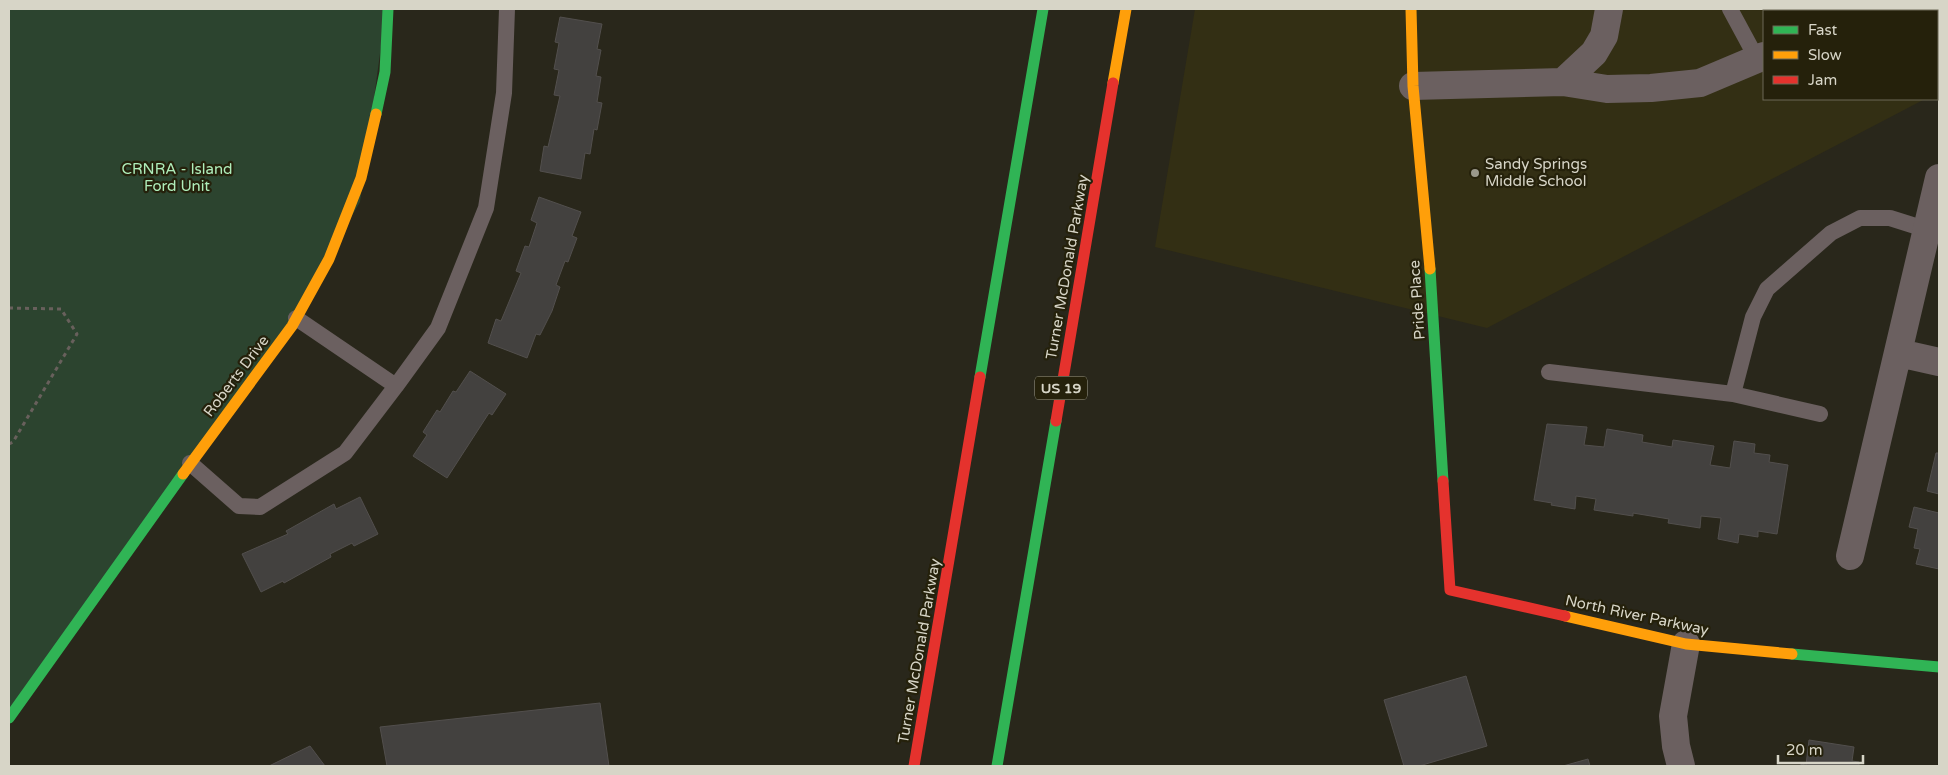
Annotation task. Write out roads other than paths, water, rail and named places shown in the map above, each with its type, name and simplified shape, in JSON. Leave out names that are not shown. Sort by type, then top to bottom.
[{"type":"main road","name":"Roberts Drive","points":[[9,718],[190,463],[296,318],[329,259],[361,178],[385,72],[388,9]]},
{"type":"main road","name":"Turner McDonald Parkway","points":[[914,766],[1043,9]]},
{"type":"main road","name":"Turner McDonald Parkway","points":[[997,766],[1126,9]]},
{"type":"main road","name":"Pride Place","points":[[1411,9],[1413,86],[1433,311],[1450,590]]},
{"type":"main road","name":"North River Parkway","points":[[1450,590],[1466,592],[1686,644],[1939,667]]},
{"type":"street","points":[[1563,82],[1594,53],[1604,36],[1609,9]]},
{"type":"street","points":[[1413,86],[1563,82],[1607,89],[1651,88],[1700,83],[1761,58]]},
{"type":"street","points":[[1850,556],[1939,178]]},
{"type":"street","points":[[1899,353],[1939,362]]},
{"type":"street","points":[[1681,766],[1676,746],[1673,716],[1686,644]]},
{"type":"lane","points":[[190,463],[240,506],[260,507],[344,453],[438,328],[486,208],[504,93],[507,9]]},
{"type":"lane","points":[[1730,9],[1761,58]]},
{"type":"lane","points":[[1733,394],[1753,317],[1767,289],[1831,233],[1860,218],[1890,218],[1928,230]]},
{"type":"lane","points":[[296,318],[396,386]]},
{"type":"lane","points":[[1549,372],[1733,394],[1820,414]]},
{"type":"place","name":"Sandy Springs Middle School","points":[[1475,173]]},
{"type":"park label","name":"CRNRA - Island Ford Unit","points":[[177,178]]}]
